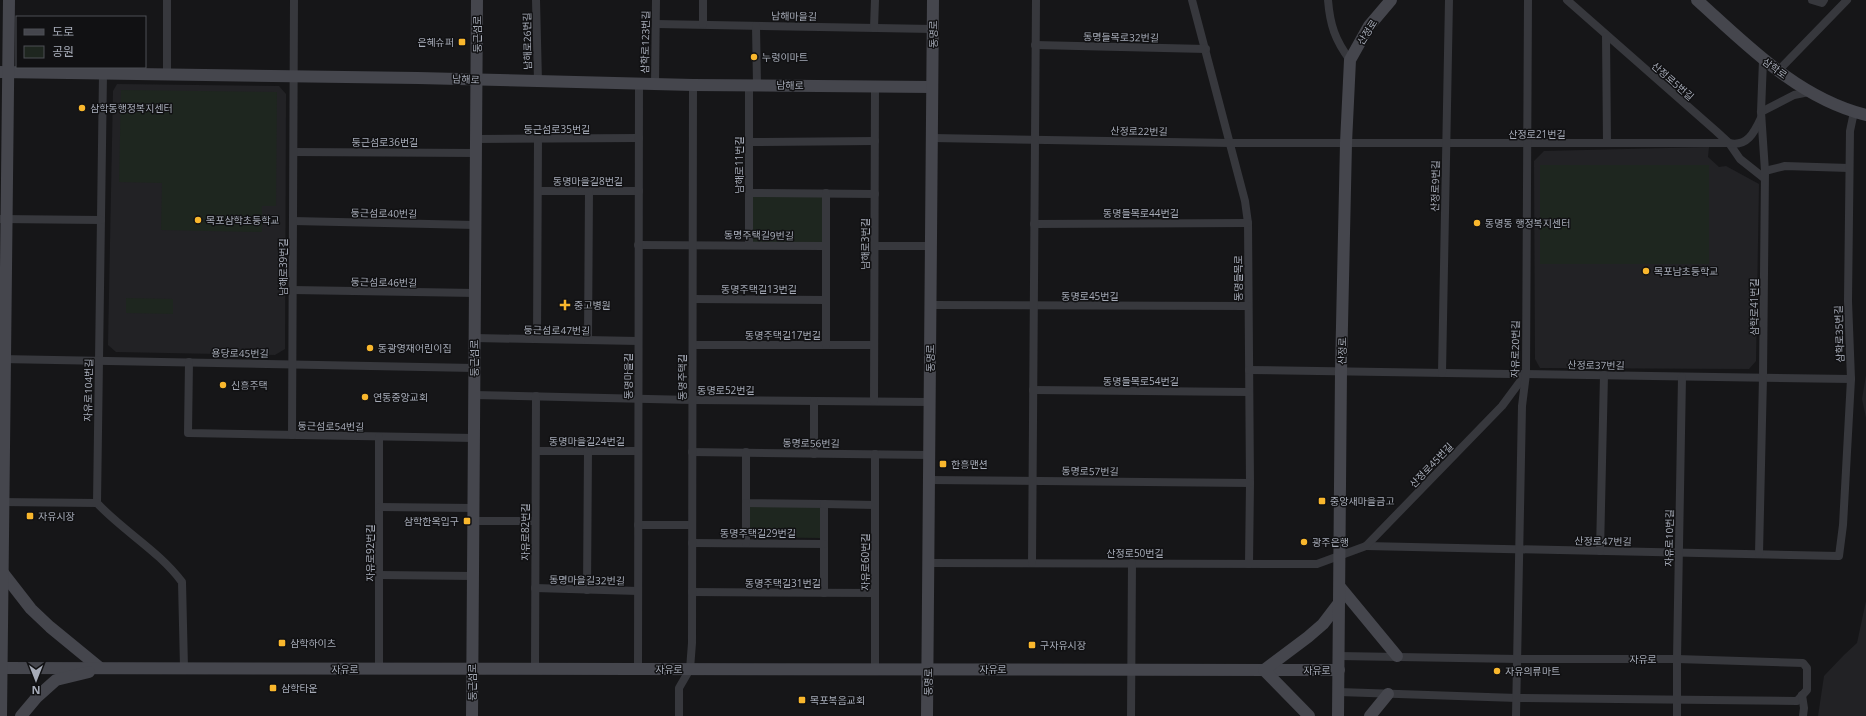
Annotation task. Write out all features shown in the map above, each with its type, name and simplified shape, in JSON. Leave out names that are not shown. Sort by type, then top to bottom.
[{"type":"street","points":[[1,716],[4,72],[9,0]]},
{"type":"street","points":[[167,0],[167,74]]},
{"type":"street","name":"남해로39번길","points":[[292,435],[294,0]]},
{"type":"street","name":"둥근섬로","points":[[472,716],[477,0]]},
{"type":"street","name":"남해로26번길","points":[[536,0],[538,81]]},
{"type":"street","name":"삼학로123번길","points":[[655,84],[656,0]]},
{"type":"street","points":[[703,0],[703,24]]},
{"type":"street","points":[[874,28],[875,0]]},
{"type":"street","name":"동명로","points":[[927,716],[933,0]]},
{"type":"street","points":[[1032,563],[1036,0]]},
{"type":"street","name":"동명들목로","points":[[1192,0],[1245,201],[1248,223],[1250,483],[1249,564]]},
{"type":"street","points":[[1328,0],[1331,23],[1336,39],[1350,60]]},
{"type":"street","name":"산정로","points":[[1338,716],[1341,371],[1346,143],[1350,60],[1368,26],[1391,0]]},
{"type":"street","name":"산정로9번길","points":[[1442,373],[1445,144],[1449,0]]},
{"type":"street","name":"자유로20번길","points":[[1516,716],[1522,406],[1526,374],[1526,144],[1528,0]]},
{"type":"street","name":"산정로5번길","points":[[1567,0],[1729,143],[1740,159],[1765,175]]},
{"type":"street","name":"삼학로","points":[[1697,0],[1763,60],[1778,71],[1809,92],[1829,103],[1866,115]]},
{"type":"street","points":[[1812,0],[1822,3],[1824,0]]},
{"type":"street","points":[[1778,71],[1847,0]]},
{"type":"street","name":"남해마을길","points":[[656,24],[933,29]]},
{"type":"street","name":"남해로11번길","points":[[749,245],[749,142],[756,26]]},
{"type":"street","points":[[1606,36],[1607,144]]},
{"type":"street","name":"동명들목로32번길","points":[[1035,45],[1206,49]]},
{"type":"street","name":"삼학로41번길","points":[[1758,554],[1763,378],[1765,175],[1761,115],[1763,60]]},
{"type":"street","name":"남해로","points":[[4,72],[294,76],[693,85],[932,87]]},
{"type":"street","name":"자유로104번길","points":[[97,503],[103,74]]},
{"type":"street","name":"동명마을길","points":[[638,669],[639,83]]},
{"type":"street","name":"동명주택길","points":[[690,669],[692,644],[693,85]]},
{"type":"street","name":"남해로3번길","points":[[874,401],[876,86]]},
{"type":"street","points":[[1761,115],[1794,95],[1809,92]]},
{"type":"street","name":"삼학로35번길","points":[[1839,556],[1844,518],[1851,379],[1848,301],[1849,168],[1850,132],[1854,112]]},
{"type":"street","name":"산정로21번길","points":[[1346,143],[1736,144],[1745,142],[1754,133],[1761,115]]},
{"type":"street","name":"둥근섬로35번길","points":[[476,138],[639,138]]},
{"type":"street","name":"산정로22번길","points":[[932,138],[1230,143],[1346,143]]},
{"type":"street","points":[[537,339],[538,139]]},
{"type":"street","points":[[749,142],[875,141]]},
{"type":"street","name":"둥근섬로36번길","points":[[294,152],[476,152]]},
{"type":"street","points":[[1765,175],[1785,166],[1849,168]]},
{"type":"street","name":"동명마을길8번길","points":[[538,191],[638,191]]},
{"type":"street","points":[[588,340],[589,191]]},
{"type":"street","points":[[749,193],[875,194]]},
{"type":"street","points":[[826,193],[826,345]]},
{"type":"street","points":[[3,219],[101,220]]},
{"type":"street","name":"둥근섬로40번길","points":[[293,221],[475,225]]},
{"type":"street","name":"동명들목로44번길","points":[[1034,224],[1248,223]]},
{"type":"street","name":"동명주택길9번길","points":[[638,245],[826,246]]},
{"type":"street","points":[[875,246],[931,246]]},
{"type":"street","name":"둥근섬로46번길","points":[[293,290],[475,294]]},
{"type":"street","name":"동명주택길13번길","points":[[693,299],[826,300]]},
{"type":"street","name":"동명로45번길","points":[[931,305],[1248,306]]},
{"type":"street","name":"둥근섬로47번길","points":[[475,338],[638,340]]},
{"type":"street","name":"동명주택길17번길","points":[[692,345],[874,346]]},
{"type":"street","name":"용당로45번길","points":[[2,359],[474,368]]},
{"type":"street","name":"둥근섬로54번길","points":[[189,362],[188,433],[474,438]]},
{"type":"street","name":"산정로37번길","points":[[1249,370],[1851,379]]},
{"type":"street","name":"산정로45번길","points":[[1340,555],[1366,546],[1502,406],[1526,374]]},
{"type":"street","points":[[1600,551],[1604,375]]},
{"type":"street","name":"자유로10번길","points":[[1678,716],[1676,699],[1676,659],[1682,377]]},
{"type":"street","name":"동명들목로54번길","points":[[1033,390],[1249,392]]},
{"type":"street","name":"동명로52번길","points":[[474,395],[692,400],[930,402]]},
{"type":"street","name":"자유로82번길","points":[[535,669],[536,396]]},
{"type":"street","points":[[814,401],[814,454]]},
{"type":"street","name":"자유로92번길","points":[[379,437],[379,669]]},
{"type":"street","points":[[587,590],[588,450]]},
{"type":"street","name":"동명마을길24번길","points":[[536,451],[638,451]]},
{"type":"street","name":"동명로56번길","points":[[692,452],[930,455]]},
{"type":"street","points":[[746,452],[746,543]]},
{"type":"street","name":"자유로60번길","points":[[875,669],[876,454]]},
{"type":"street","name":"동명로57번길","points":[[929,480],[1250,483]]},
{"type":"street","points":[[2,502],[97,503],[112,519],[156,555],[175,573],[182,582],[184,668]]},
{"type":"street","points":[[746,503],[875,505]]},
{"type":"street","points":[[824,504],[824,593]]},
{"type":"street","points":[[380,507],[473,508]]},
{"type":"street","points":[[473,521],[535,521]]},
{"type":"street","points":[[638,525],[692,525]]},
{"type":"street","name":"동명주택길29번길","points":[[692,543],[824,544]]},
{"type":"street","name":"산정로47번길","points":[[1366,546],[1839,556]]},
{"type":"street","name":"산정로50번길","points":[[929,563],[1317,564],[1340,555]]},
{"type":"street","points":[[1131,716],[1132,563]]},
{"type":"street","points":[[380,575],[473,576]]},
{"type":"street","points":[[1,576],[31,609],[50,627],[100,668]]},
{"type":"street","points":[[1340,587],[1397,656]]},
{"type":"street","name":"동명마을길32번길","points":[[535,588],[638,591]]},
{"type":"street","name":"동명주택길31번길","points":[[692,592],[875,593]]},
{"type":"street","points":[[1309,716],[1264,670],[1308,638],[1323,624],[1340,603]]},
{"type":"street","name":"자유로","points":[[1339,656],[1518,659],[1676,659],[1803,663],[1807,668],[1806,690],[1800,698]]},
{"type":"street","name":"자유로","points":[[1,668],[1339,670]]},
{"type":"street","points":[[21,716],[37,697],[56,680],[72,677],[100,668]]},
{"type":"street","points":[[679,716],[679,688],[690,669]]},
{"type":"street","points":[[1339,692],[1517,698],[1800,698],[1804,708],[1803,716]]},
{"type":"street","points":[[1370,716],[1388,694]]},
{"type":"shaded area","name":"목포삼학초등학교","points":[[117,84],[279,86],[286,94],[285,349],[275,355],[116,352],[108,345],[113,91]]},
{"type":"shaded area","name":"목포남초등학교","points":[[1709,147],[1708,157],[1719,167],[1726,166],[1759,184],[1756,361],[1749,369],[1540,368],[1535,359],[1534,161],[1544,151]]},
{"type":"shaded area","points":[[1866,375],[1866,418],[1862,399]]},
{"type":"shaded area","points":[[1866,601],[1866,716],[1818,716],[1824,676],[1857,643]]},
{"type":"green space","points":[[121,90],[277,92],[276,206],[262,206],[262,232],[161,230],[162,183],[119,182]]},
{"type":"green space","points":[[1540,165],[1709,165],[1709,264],[1540,264]]},
{"type":"green space","points":[[822,196],[822,242],[752,242],[752,197]]},
{"type":"green space","points":[[126,298],[173,299],[173,314],[126,313]]},
{"type":"green space","points":[[750,507],[820,507],[820,538],[750,537]]},
{"type":"place","name":"은혜슈퍼","points":[[462,42]]},
{"type":"place","name":"누렁이마트","points":[[754,57]]},
{"type":"place","name":"삼학동행정복지센터","points":[[82,108]]},
{"type":"place","name":"목포삼학초등학교","points":[[198,220]]},
{"type":"place","name":"동명동 행정복지센터","points":[[1477,223]]},
{"type":"place","name":"목포남초등학교","points":[[1646,271]]},
{"type":"place","name":"중고병원","points":[[565,305]]},
{"type":"place","name":"동광영재어린이집","points":[[370,348]]},
{"type":"place","name":"신흥주택","points":[[223,385]]},
{"type":"place","name":"연동중앙교회","points":[[365,397]]},
{"type":"place","name":"한흥맨션","points":[[943,464]]},
{"type":"place","name":"중앙새마을금고","points":[[1322,501]]},
{"type":"place","name":"자유시장","points":[[30,516]]},
{"type":"place","name":"삼학한옥입구","points":[[467,521]]},
{"type":"place","name":"광주은행","points":[[1304,542]]},
{"type":"place","name":"삼학하이츠","points":[[282,643]]},
{"type":"place","name":"구자유시장","points":[[1032,645]]},
{"type":"place","name":"자유의류마트","points":[[1497,671]]},
{"type":"place","name":"삼학타운","points":[[273,688]]},
{"type":"place","name":"목포복음교회","points":[[802,700]]}]
